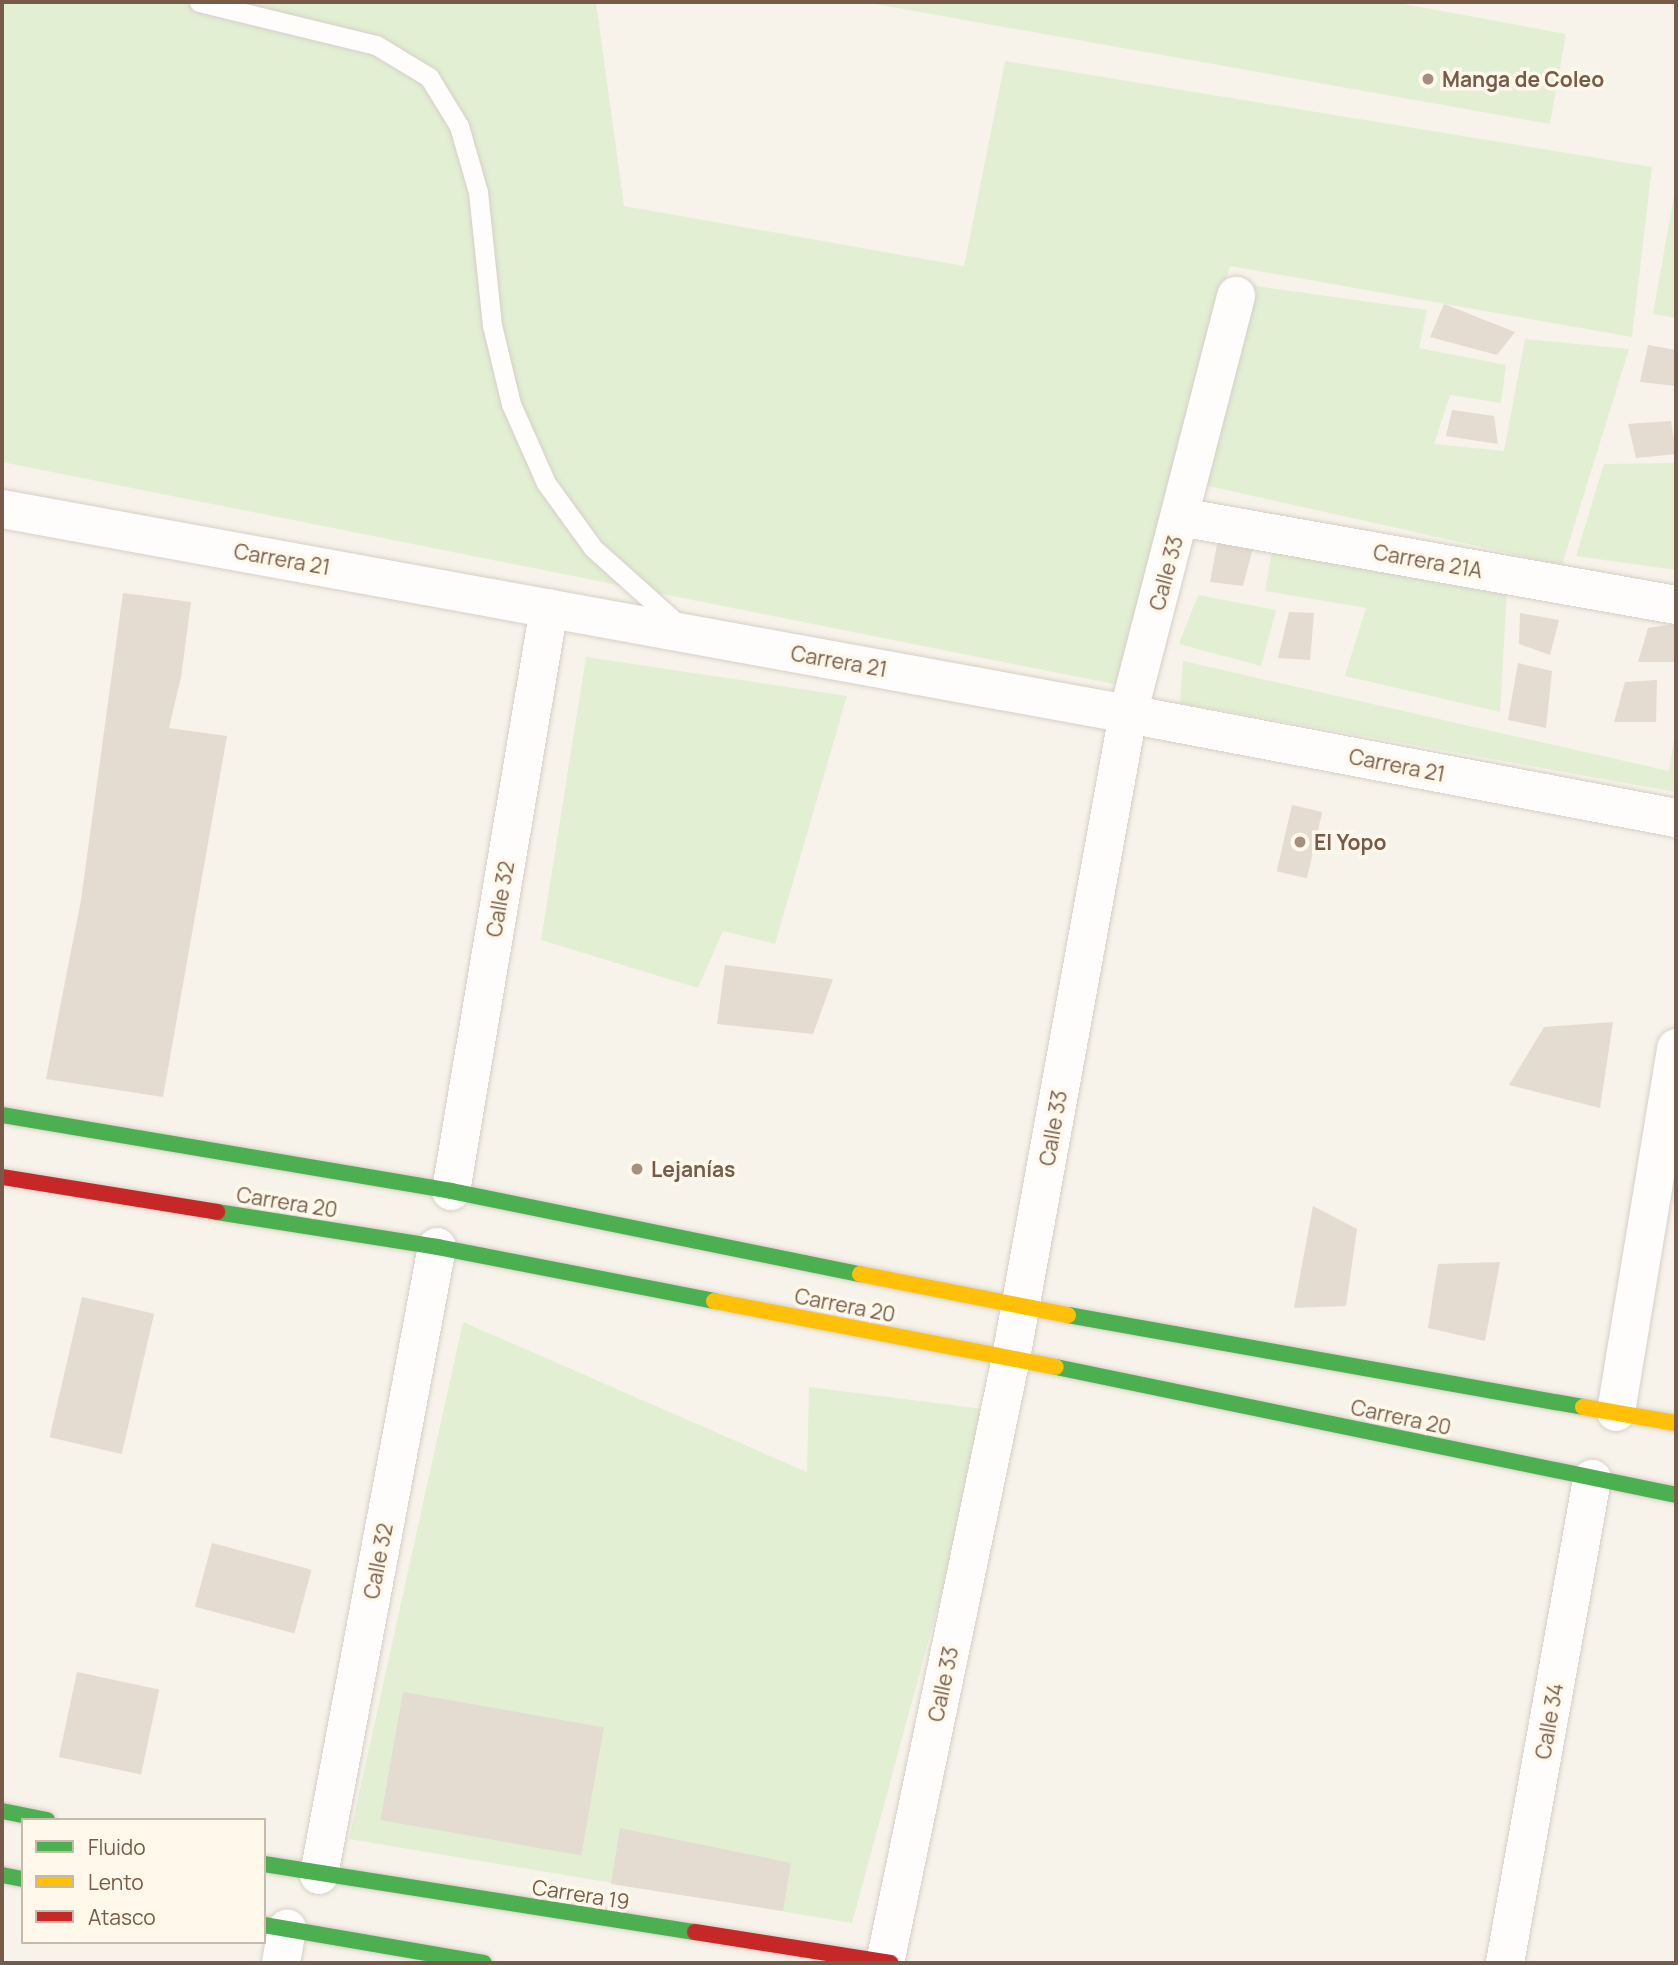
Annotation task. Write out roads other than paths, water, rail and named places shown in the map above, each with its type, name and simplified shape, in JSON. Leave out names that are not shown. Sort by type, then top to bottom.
[{"type":"main road","name":"Carrera 20","points":[[2,1115],[451,1191],[1021,1307],[1676,1423]]},
{"type":"main road","name":"Carrera 20","points":[[2,1177],[437,1247],[1012,1358],[1676,1495]]},
{"type":"main road","points":[[2,1811],[37,1818]]},
{"type":"main road","name":"Carrera 19","points":[[266,1864],[319,1875],[887,1963]]},
{"type":"main road","points":[[2,1875],[21,1879]]},
{"type":"main road","points":[[277,1939],[484,1963]]},
{"type":"street","name":"Calle 33","points":[[887,1963],[1012,1358],[1128,714],[1236,296]]},
{"type":"street","name":"Carrera 21","points":[[2,509],[1128,714],[1676,818]]},
{"type":"street","name":"Carrera 21A","points":[[1180,517],[1676,605]]},
{"type":"street","name":"Calle 32","points":[[451,1191],[550,608]]},
{"type":"street","points":[[1616,1412],[1676,1048]]},
{"type":"street","name":"Calle 32","points":[[319,1875],[437,1247]]},
{"type":"street","name":"Calle 34","points":[[1505,1963],[1592,1479]]},
{"type":"lane","points":[[199,2],[376,45],[429,77],[459,126],[478,192],[492,325],[511,404],[546,483],[593,548],[689,634]]},
{"type":"place","name":"Manga de Coleo","points":[[1428,79]]},
{"type":"place","name":"El Yopo","points":[[1300,842]]},
{"type":"place","name":"Lejanías","points":[[637,1169]]}]
